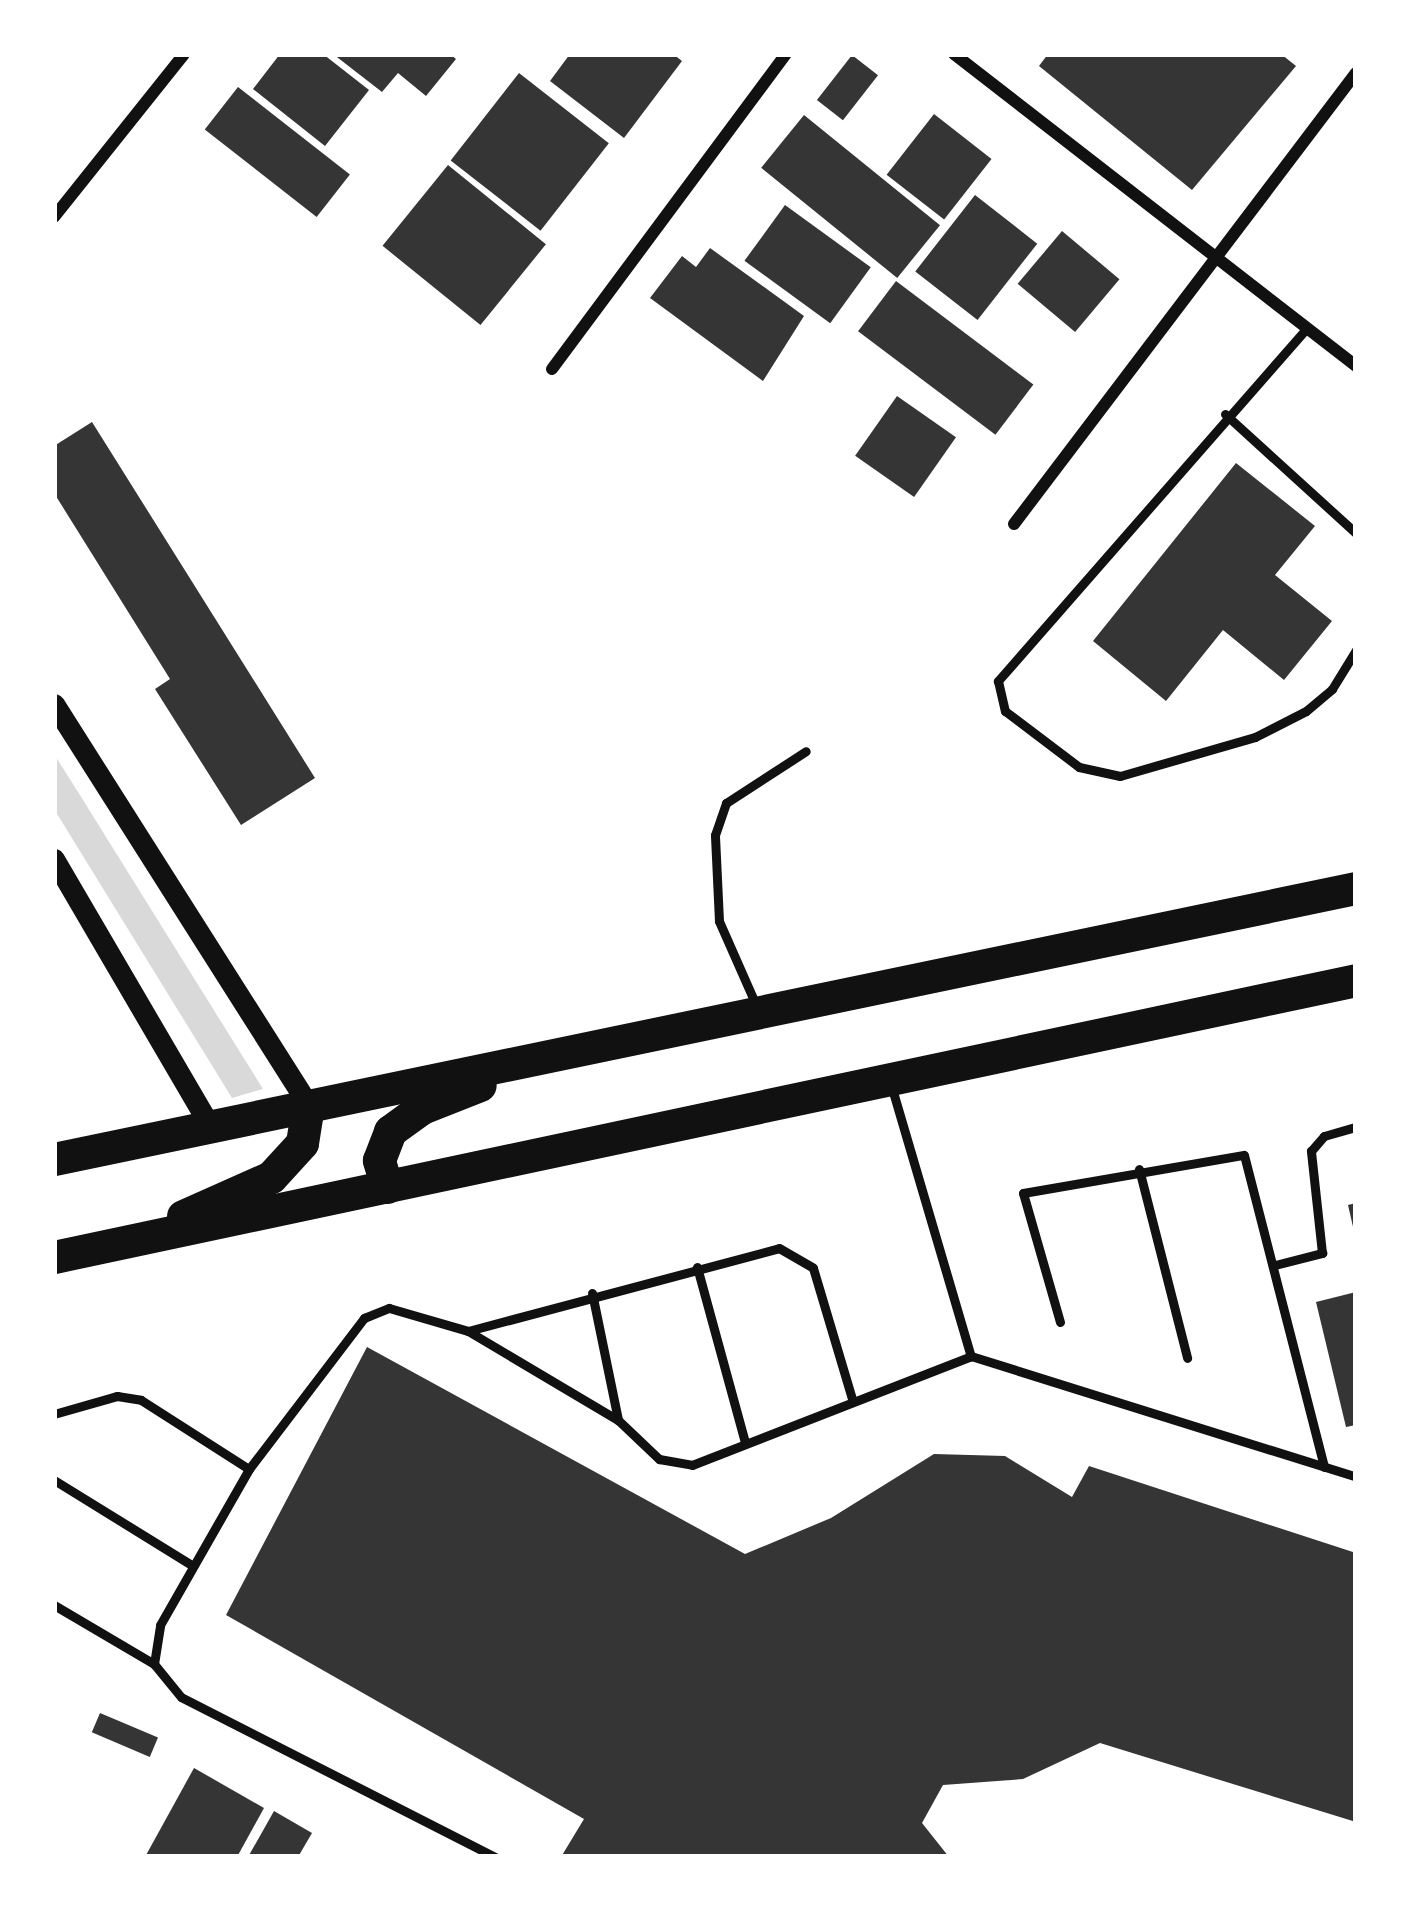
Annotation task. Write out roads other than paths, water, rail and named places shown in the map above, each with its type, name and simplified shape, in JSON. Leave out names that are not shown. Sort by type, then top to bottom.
[{"type":"highway","points":[[54,1159],[1356,887]]},
{"type":"highway","points":[[54,1257],[1356,980]]},
{"type":"highway","points":[[387,1186],[379,1160],[390,1131],[422,1108],[565,1051]]},
{"type":"highway","points":[[121,1243],[271,1177],[302,1143],[308,1105]]},
{"type":"street","points":[[54,217],[184,54]]},
{"type":"street","points":[[552,369],[787,54]]},
{"type":"street","points":[[954,54],[1212,262],[1356,366]]},
{"type":"street","points":[[1014,524],[1356,73]]},
{"type":"street","points":[[54,704],[308,1105]]},
{"type":"street","points":[[54,859],[210,1126]]},
{"type":"lane","points":[[1306,329],[1225,414],[1007,664],[998,681],[1005,711],[1079,767],[1120,776],[1255,737],[1306,710],[1332,689],[1356,650]]},
{"type":"lane","points":[[1225,414],[1356,532]]},
{"type":"lane","points":[[759,1012],[719,922],[715,835],[727,803],[806,751]]},
{"type":"lane","points":[[890,1080],[971,1356]]},
{"type":"lane","points":[[1275,1265],[1322,1252],[1311,1151],[1324,1136],[1356,1127]]},
{"type":"lane","points":[[1060,1322],[1023,1193],[1139,1168],[1244,1155],[1324,1467]]},
{"type":"lane","points":[[1139,1168],[1187,1358]]},
{"type":"lane","points":[[468,1331],[592,1293],[779,1248],[799,1253],[814,1268],[852,1399]]},
{"type":"lane","points":[[697,1267],[746,1443]]},
{"type":"lane","points":[[592,1293],[618,1420]]},
{"type":"lane","points":[[154,1664],[160,1625],[190,1564],[249,1468],[364,1318],[389,1309],[468,1331],[618,1420],[658,1459],[692,1465],[971,1356],[1356,1477]]},
{"type":"lane","points":[[54,1414],[117,1396],[141,1400],[249,1468]]},
{"type":"lane","points":[[54,1480],[190,1564]]},
{"type":"lane","points":[[54,1605],[154,1664],[182,1696],[495,1857]]}]
